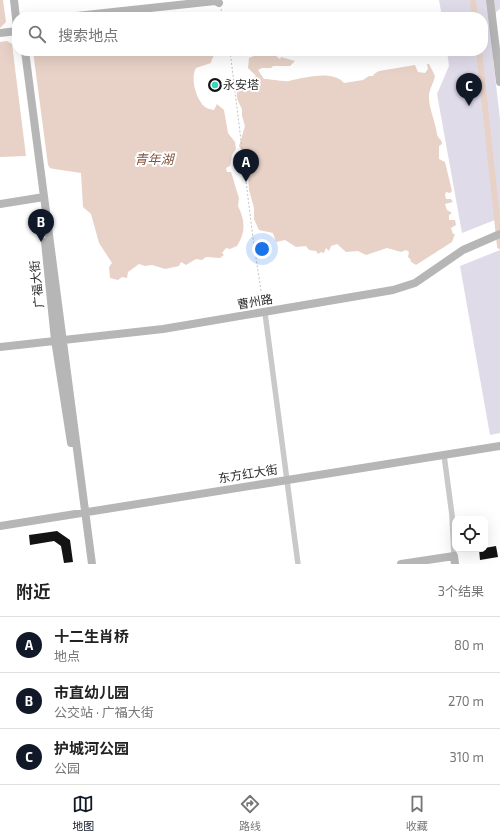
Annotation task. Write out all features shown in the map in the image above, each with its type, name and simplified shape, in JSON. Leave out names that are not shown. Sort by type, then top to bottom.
[{"type":"main road","points":[[14,0],[15,12]]},
{"type":"main road","points":[[19,0],[20,12]]},
{"type":"main road","points":[[490,0],[500,82]]},
{"type":"main road","points":[[107,12],[182,3],[215,1],[219,3]]},
{"type":"main road","points":[[0,33],[12,32]]},
{"type":"main road","name":"广福大街","points":[[21,56],[42,197]]},
{"type":"main road","name":"广福大街","points":[[26,56],[59,340],[86,512],[92,564]]},
{"type":"main road","points":[[0,204],[42,197]]},
{"type":"main road","name":"曹州路","points":[[0,346],[163,329],[369,296],[415,283],[463,250],[500,234]]},
{"type":"main road","name":"东方红大街","points":[[0,526],[500,446]]},
{"type":"main road","points":[[401,564],[454,560]]},
{"type":"street","points":[[265,313],[298,564]]},
{"type":"street","points":[[444,455],[452,515],[454,560]]},
{"type":"path","points":[[219,3],[222,12]]},
{"type":"path","points":[[231,56],[253,238],[265,313]]},
{"type":"shaded area","points":[[439,0],[500,0],[500,9],[496,12],[493,59],[500,119],[500,218],[462,233],[437,94],[449,66],[448,56],[488,56],[488,12],[441,12]]},
{"type":"shaded area","points":[[500,250],[500,433],[490,435],[460,266]]},
{"type":"water","points":[[0,0],[3,0],[6,22],[0,28]]},
{"type":"water","points":[[7,41],[12,44],[12,56],[14,56],[26,156],[0,157],[0,42]]},
{"type":"water","name":"青年湖","points":[[34,56],[214,56],[211,63],[196,68],[194,72],[194,83],[199,99],[205,107],[214,110],[217,104],[224,110],[228,133],[235,142],[236,149],[232,155],[230,166],[226,168],[227,172],[231,172],[239,198],[238,206],[244,226],[242,236],[237,246],[230,249],[226,248],[222,253],[224,255],[220,258],[206,257],[202,260],[196,259],[186,265],[181,262],[179,266],[165,269],[152,265],[145,266],[139,264],[128,272],[127,278],[122,277],[118,280],[110,278],[109,267],[112,263],[99,243],[91,214],[83,207],[81,173],[54,169],[50,168],[48,165]]},
{"type":"water","points":[[254,56],[276,56],[280,59],[281,57],[295,61],[290,66],[273,66],[271,68],[262,68],[258,70],[264,79],[289,81],[311,76],[326,76],[339,79],[344,83],[363,80],[369,76],[373,76],[379,71],[415,65],[418,72],[425,73],[428,69],[427,64],[429,64],[435,76],[429,94],[429,99],[437,134],[442,142],[439,146],[439,159],[445,162],[452,191],[450,193],[446,192],[445,195],[446,199],[451,199],[453,202],[445,204],[447,210],[452,213],[449,215],[449,220],[455,220],[456,225],[451,228],[453,234],[455,234],[452,242],[416,265],[410,261],[411,260],[408,257],[409,252],[406,250],[401,252],[387,248],[366,255],[358,251],[346,252],[337,244],[331,246],[329,251],[326,248],[324,253],[321,252],[318,254],[316,251],[309,250],[306,246],[296,247],[285,240],[276,242],[273,233],[259,230],[254,219],[254,208],[249,190],[247,159],[239,146],[245,126],[237,92],[241,87],[248,86],[250,80],[256,76],[248,68],[249,58]]},
{"type":"building","points":[[215,78],[220,80],[222,85],[220,90],[215,92],[210,90],[208,85],[210,80]]},
{"type":"building","points":[[57,531],[70,540],[73,562],[64,563],[61,546],[54,541],[30,545],[29,535]]},
{"type":"building","points":[[496,546],[498,557],[480,560],[479,552],[488,552],[488,547]]},
{"type":"waterway","points":[[473,0],[474,12]]},
{"type":"waterway","points":[[480,56],[500,246]]},
{"type":"place","name":"永安塔","points":[[215,85]]},
{"type":"place","name":"护城河公园","points":[[469,106]]},
{"type":"place","name":"十二生肖桥","points":[[246,182]]},
{"type":"place","name":"市直幼儿园","points":[[41,242]]}]
